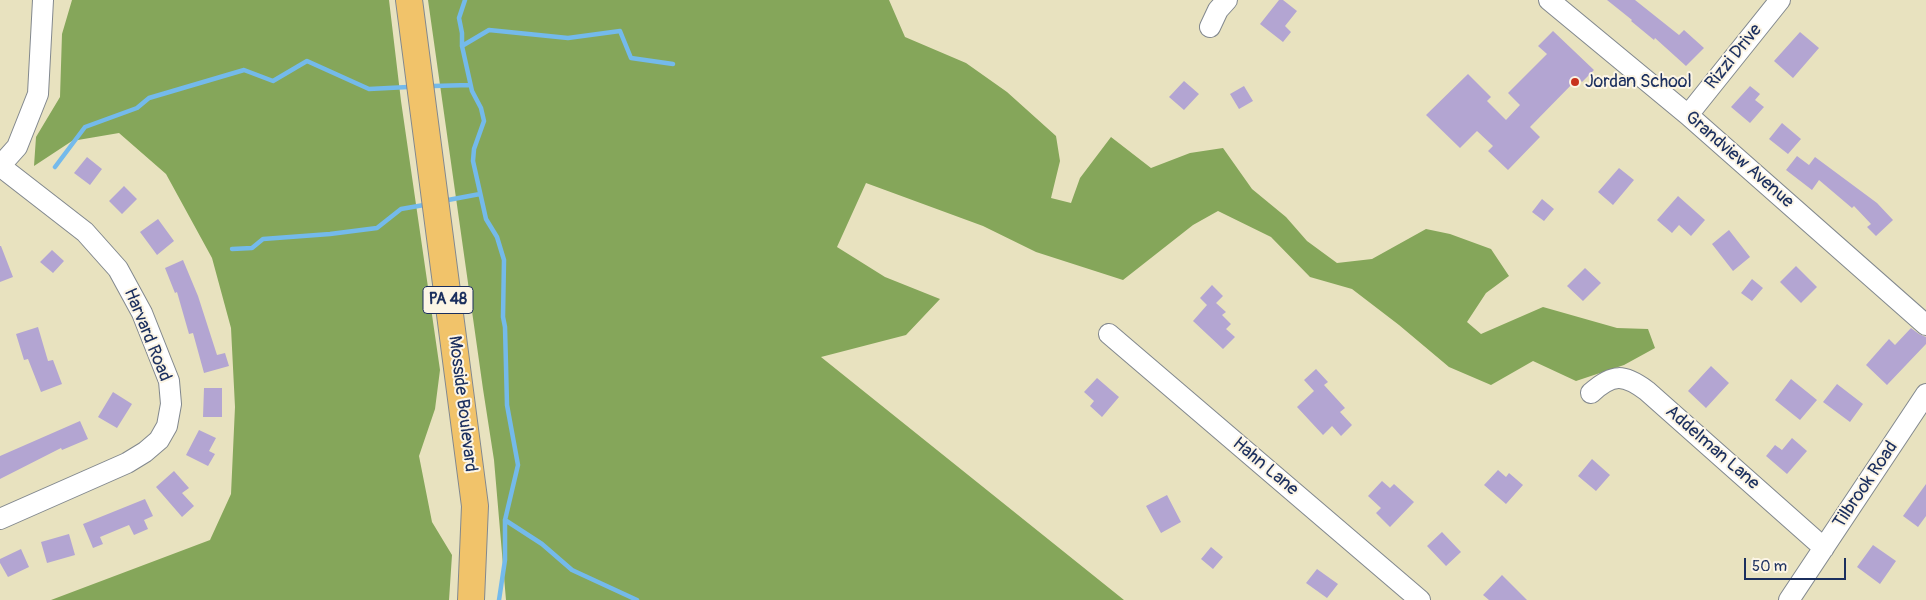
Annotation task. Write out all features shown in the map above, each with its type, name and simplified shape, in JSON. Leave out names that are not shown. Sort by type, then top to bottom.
[{"type":"main road","name":"Mosside Boulevard","points":[[409,0],[474,506],[471,600]]},
{"type":"street","points":[[0,166],[17,147],[38,94],[43,0]]},
{"type":"street","points":[[1210,27],[1218,10],[1227,0]]},
{"type":"street","name":"Grandview Avenue","points":[[1549,0],[1688,115],[1926,325]]},
{"type":"street","name":"Rizzi Drive","points":[[1688,115],[1780,0]]},
{"type":"street","name":"Harvard Road","points":[[0,166],[85,232],[118,268],[142,313],[169,380],[171,404],[167,426],[159,440],[145,452],[127,463],[0,519]]},
{"type":"street","name":"Hahn Lane","points":[[1110,334],[1420,600]]},
{"type":"street","name":"Addelman Lane","points":[[1591,393],[1603,382],[1609,380],[1618,378],[1632,380],[1662,404],[1824,548]]},
{"type":"street","name":"Tilbrook Road","points":[[1790,600],[1926,394]]},
{"type":"green space","points":[[72,0],[389,0],[401,101],[440,370],[435,409],[419,456],[432,522],[452,555],[449,600],[51,600],[210,540],[231,494],[235,407],[231,328],[212,258],[166,174],[119,133],[72,141],[34,166],[36,137],[60,97],[62,34]]},
{"type":"green space","points":[[428,0],[889,0],[905,37],[966,63],[1007,92],[1056,136],[1060,161],[1051,198],[1071,203],[1080,178],[1111,137],[1151,168],[1190,153],[1223,148],[1252,189],[1286,217],[1307,241],[1337,263],[1372,259],[1426,229],[1450,234],[1491,249],[1509,276],[1486,293],[1467,322],[1481,334],[1543,307],[1617,328],[1648,329],[1655,348],[1624,365],[1576,381],[1533,361],[1491,385],[1449,367],[1352,289],[1310,277],[1271,237],[1218,211],[1193,225],[1123,280],[1036,252],[983,226],[866,183],[837,247],[885,277],[940,299],[906,335],[821,357],[1124,600],[506,600],[494,460]]},
{"type":"building","points":[[1279,0],[1283,0],[1297,11],[1285,26],[1291,32],[1283,42],[1260,24]]},
{"type":"building","points":[[1607,0],[1635,0],[1679,35],[1684,30],[1704,48],[1686,66],[1655,38],[1654,40]]},
{"type":"building","points":[[1553,31],[1594,70],[1582,82],[1578,78],[1530,127],[1540,137],[1508,170],[1488,151],[1493,146],[1477,131],[1460,148],[1426,115],[1468,74],[1491,97],[1487,101],[1506,120],[1520,105],[1508,93],[1547,54],[1538,46]]},
{"type":"building","points":[[1800,32],[1819,48],[1793,78],[1774,61]]},
{"type":"building","points":[[1184,81],[1199,94],[1184,110],[1169,97]]},
{"type":"building","points":[[1244,86],[1253,101],[1239,109],[1230,94]]},
{"type":"building","points":[[1750,86],[1760,94],[1755,100],[1764,107],[1750,123],[1731,107]]},
{"type":"building","points":[[1782,123],[1801,139],[1788,154],[1769,139]]},
{"type":"building","points":[[1797,156],[1809,165],[1815,157],[1877,203],[1893,220],[1876,236],[1867,227],[1871,224],[1854,206],[1852,208],[1819,180],[1812,190],[1786,170]]},
{"type":"building","points":[[87,157],[102,169],[90,185],[74,173]]},
{"type":"building","points":[[1619,168],[1634,180],[1613,205],[1598,192]]},
{"type":"building","points":[[124,186],[137,199],[122,214],[109,201]]},
{"type":"building","points":[[1678,196],[1705,220],[1691,236],[1679,225],[1672,233],[1657,220]]},
{"type":"building","points":[[1542,199],[1554,209],[1544,221],[1532,212]]},
{"type":"building","points":[[158,219],[174,241],[157,255],[140,232]]},
{"type":"building","points":[[1729,230],[1750,257],[1733,271],[1712,244]]},
{"type":"building","points":[[0,246],[13,277],[0,282]]},
{"type":"building","points":[[52,250],[64,261],[53,273],[40,262]]},
{"type":"building","points":[[183,260],[198,296],[217,355],[225,353],[229,366],[204,373],[193,333],[189,334],[177,292],[175,293],[165,268]]},
{"type":"building","points":[[1796,266],[1817,287],[1801,303],[1780,282]]},
{"type":"building","points":[[1585,268],[1601,283],[1583,301],[1567,286]]},
{"type":"building","points":[[1752,279],[1763,288],[1752,301],[1741,293]]},
{"type":"building","points":[[1212,285],[1223,296],[1216,303],[1226,312],[1222,315],[1231,324],[1226,329],[1235,337],[1223,349],[1193,321],[1207,305],[1200,298]]},
{"type":"building","points":[[38,327],[48,361],[53,360],[62,384],[41,392],[28,359],[24,360],[16,334]]},
{"type":"building","points":[[1911,328],[1926,337],[1926,344],[1887,385],[1866,365],[1889,339],[1895,345]]},
{"type":"building","points":[[1711,366],[1729,383],[1706,408],[1688,391]]},
{"type":"building","points":[[1316,369],[1328,382],[1324,385],[1345,408],[1340,412],[1352,425],[1341,436],[1332,426],[1323,435],[1297,407],[1314,391],[1304,380]]},
{"type":"building","points":[[1097,378],[1119,397],[1102,417],[1090,406],[1094,401],[1084,392]]},
{"type":"building","points":[[1791,379],[1817,400],[1800,420],[1775,400]]},
{"type":"building","points":[[1837,384],[1863,404],[1850,422],[1823,402]]},
{"type":"building","points":[[204,388],[222,388],[222,417],[203,417]]},
{"type":"building","points":[[113,392],[132,404],[117,428],[98,417]]},
{"type":"building","points":[[80,421],[88,439],[62,450],[61,448],[0,479],[0,456]]},
{"type":"building","points":[[199,430],[216,438],[209,451],[215,454],[208,466],[186,455]]},
{"type":"building","points":[[1792,438],[1807,451],[1787,474],[1766,456],[1775,445],[1782,450]]},
{"type":"building","points":[[1592,459],[1610,475],[1596,491],[1578,476]]},
{"type":"building","points":[[1498,470],[1506,477],[1509,473],[1523,485],[1506,504],[1484,485]]},
{"type":"building","points":[[174,471],[189,488],[182,493],[194,506],[182,517],[156,487]]},
{"type":"building","points":[[1382,481],[1390,488],[1394,484],[1414,502],[1390,527],[1376,513],[1381,508],[1368,496]]},
{"type":"building","points":[[1926,484],[1926,516],[1918,527],[1903,516]]},
{"type":"building","points":[[1167,495],[1181,522],[1161,533],[1146,506]]},
{"type":"building","points":[[145,499],[153,516],[144,520],[148,529],[134,535],[129,525],[100,537],[103,544],[93,548],[83,524]]},
{"type":"building","points":[[1442,532],[1461,552],[1446,566],[1427,546]]},
{"type":"building","points":[[69,534],[75,555],[47,563],[41,542]]},
{"type":"building","points":[[1873,545],[1896,561],[1880,584],[1857,567]]},
{"type":"building","points":[[1211,547],[1223,557],[1213,569],[1201,559]]},
{"type":"building","points":[[21,549],[29,567],[8,577],[0,563],[0,559]]},
{"type":"building","points":[[1317,569],[1338,584],[1327,598],[1306,583]]},
{"type":"building","points":[[1502,575],[1527,600],[1489,600],[1483,595]]},
{"type":"waterway","points":[[465,0],[459,18],[462,46],[472,91],[481,108],[484,121],[474,149],[473,161],[486,219],[497,237],[504,260],[503,317],[505,327],[507,405],[518,465],[505,520],[505,560],[499,600]]},
{"type":"waterway","points":[[462,46],[489,30],[568,38],[620,31],[631,58],[673,64]]},
{"type":"waterway","points":[[55,167],[85,127],[137,108],[149,98],[244,70],[273,81],[307,61],[369,89],[408,87]]},
{"type":"waterway","points":[[433,86],[470,85]]},
{"type":"waterway","points":[[448,200],[480,194]]},
{"type":"waterway","points":[[232,249],[252,248],[263,239],[377,228],[401,209],[424,205]]},
{"type":"waterway","points":[[505,520],[542,544],[572,570],[637,600]]},
{"type":"place","name":"Jordan School","points":[[1575,82]]}]
